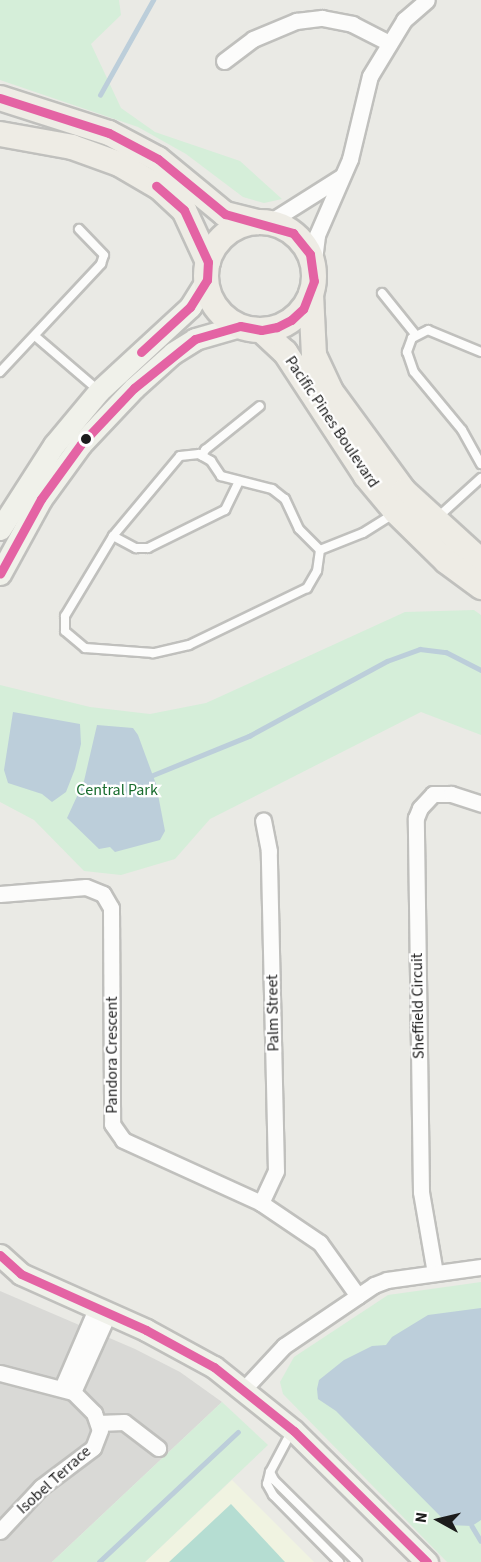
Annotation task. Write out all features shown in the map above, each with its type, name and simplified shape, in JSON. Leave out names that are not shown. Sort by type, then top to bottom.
[{"type":"main road","points":[[0,98],[108,133],[158,159],[225,214],[263,222],[293,233],[303,243],[313,268],[311,294],[291,320],[250,328],[217,308],[208,271],[184,210],[160,188],[119,164],[72,147],[0,134]]},
{"type":"main road","points":[[208,271],[227,234],[263,222]]},
{"type":"main road","name":"Pacific Pines Boulevard","points":[[311,294],[314,355],[330,390],[397,482],[434,521],[481,561]]},
{"type":"main road","name":"Pacific Pines Boulevard","points":[[250,328],[285,352],[366,476],[396,512],[446,561],[481,587]]},
{"type":"street","points":[[313,268],[317,235],[340,177],[350,159],[370,76],[404,20],[427,0]]},
{"type":"street","points":[[224,61],[254,39],[296,21],[322,18],[352,24],[389,43]]},
{"type":"street","points":[[263,222],[340,177]]},
{"type":"street","points":[[0,529],[54,444],[99,391],[190,307],[208,271]]},
{"type":"street","points":[[0,574],[41,499],[74,453],[134,388],[173,352],[195,339],[250,328]]},
{"type":"street","name":"Sheffield Circuit","points":[[435,1273],[421,1181],[416,819],[420,808],[433,794],[452,794],[481,804]]},
{"type":"street","name":"Palm Street","points":[[261,1203],[276,1170],[269,851],[263,821]]},
{"type":"street","name":"Pandora Crescent","points":[[0,894],[86,887],[103,894],[111,908],[112,1124],[123,1140],[261,1203],[320,1243],[358,1296]]},
{"type":"street","points":[[0,1255],[10,1273],[102,1311],[183,1349],[243,1390],[294,1431],[427,1562]]},
{"type":"street","points":[[243,1390],[285,1346],[358,1296],[387,1280],[481,1267]]},
{"type":"street","points":[[0,1373],[67,1390],[102,1311]]},
{"type":"street","name":"Isobel Terrace","points":[[0,1532],[41,1487],[93,1448],[100,1430],[98,1423],[89,1407],[67,1390]]},
{"type":"street","points":[[243,1390],[287,1440],[409,1562]]},
{"type":"street","name":"Isobel Terrace","points":[[98,1423],[124,1422],[158,1448]]},
{"type":"lane","points":[[0,372],[101,264],[104,255],[79,229]]},
{"type":"lane","points":[[382,293],[415,334]]},
{"type":"lane","points":[[415,334],[436,331],[481,352]]},
{"type":"lane","points":[[415,334],[407,352],[410,365],[462,430],[481,464]]},
{"type":"lane","points":[[35,336],[99,391]]},
{"type":"lane","points":[[202,456],[205,450],[260,406]]},
{"type":"lane","points":[[180,456],[202,456],[211,461],[221,476],[238,483],[272,489],[285,499],[299,529],[320,550],[317,571],[307,588],[189,645],[153,653],[85,648],[65,632],[65,616],[113,536],[180,456]]},
{"type":"lane","points":[[434,521],[481,478]]},
{"type":"lane","points":[[113,536],[136,548],[148,548],[225,510],[238,483]]},
{"type":"lane","points":[[320,550],[380,524],[396,512]]},
{"type":"lane","points":[[287,1440],[270,1472],[267,1484],[273,1495],[339,1562]]},
{"type":"lane","points":[[270,1472],[357,1562]]},
{"type":"shaded area","points":[[13,712],[80,724],[81,744],[75,769],[66,792],[52,802],[42,794],[8,783],[4,770]]},
{"type":"shaded area","points":[[97,725],[133,728],[138,735],[156,784],[165,831],[160,840],[115,852],[110,847],[99,849],[67,818],[84,781]]},
{"type":"shaded area","points":[[0,1291],[135,1349],[180,1372],[222,1402],[52,1562],[0,1562]]},
{"type":"shaded area","points":[[481,1308],[481,1520],[472,1526],[449,1525],[336,1411],[318,1399],[317,1389],[319,1380],[344,1360],[372,1346],[386,1345],[392,1337],[428,1315]]},
{"type":"shaded area","points":[[232,1480],[314,1562],[145,1562]]},
{"type":"shaded area","points":[[231,1504],[285,1562],[169,1562]]},
{"type":"green space","points":[[0,0],[119,0],[121,15],[91,44],[121,108],[155,132],[240,161],[282,199],[264,203],[243,197],[186,154],[138,127],[0,80]]},
{"type":"green space","name":"Central Park","points":[[474,610],[481,615],[481,735],[421,712],[210,819],[175,859],[121,875],[84,871],[34,820],[0,802],[0,685],[90,707],[150,714],[206,703],[405,612]]},
{"type":"green space","points":[[481,1282],[481,1562],[447,1562],[283,1394],[280,1382],[294,1357],[388,1295]]},
{"type":"green space","points":[[222,1402],[268,1445],[145,1562],[52,1562]]},
{"type":"waterway","points":[[100,95],[153,0]]},
{"type":"waterway","points":[[153,775],[249,736],[387,661],[420,649],[446,652],[481,670]]},
{"type":"waterway","points":[[99,1562],[238,1432]]},
{"type":"waterway","points":[[472,1526],[481,1541]]},
{"type":"transit line","points":[[0,98],[109,133],[158,159],[225,214],[293,233],[310,254],[314,281],[303,309],[291,320],[277,327],[261,330],[240,326],[195,339],[134,388],[81,444],[41,499],[0,574]]},
{"type":"transit line","points":[[141,352],[190,307],[207,280],[208,262],[184,210],[156,186]]},
{"type":"transit line","points":[[0,1255],[21,1274],[146,1330],[214,1367],[294,1431],[427,1562]]}]
